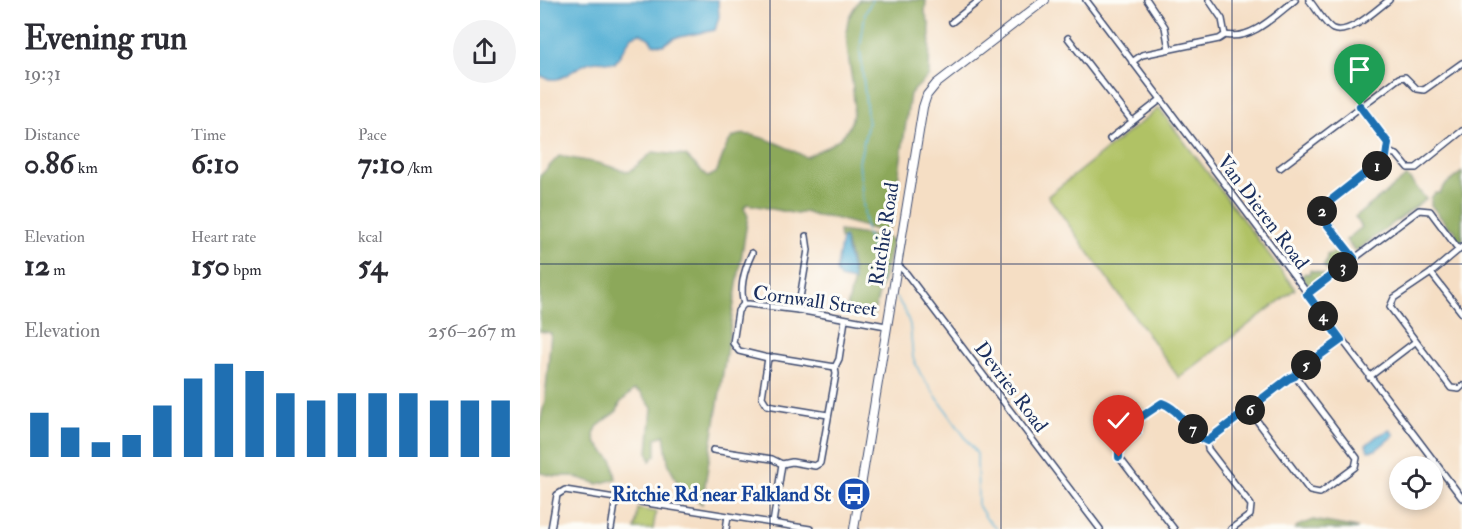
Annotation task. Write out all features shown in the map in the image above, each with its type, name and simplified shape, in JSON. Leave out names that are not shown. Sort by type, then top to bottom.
[{"type":"street","points":[[952,22],[980,0]]},
{"type":"street","name":"Ritchie Road","points":[[854,529],[919,122],[927,95],[946,75],[1045,0]]},
{"type":"street","name":"Van Dieren Road","points":[[1086,0],[1462,498]]},
{"type":"street","points":[[1147,0],[1165,27],[1169,49]]},
{"type":"street","points":[[1209,0],[1222,19],[1225,35]]},
{"type":"street","points":[[1132,62],[1142,56],[1169,49],[1219,39],[1225,35],[1232,37],[1248,33],[1295,0]]},
{"type":"street","points":[[1310,0],[1330,27],[1337,30],[1348,30],[1389,0]]},
{"type":"street","points":[[1068,39],[1132,121]]},
{"type":"street","points":[[1280,168],[1399,78],[1405,77],[1417,89],[1424,90],[1462,63]]},
{"type":"street","points":[[1110,139],[1160,100]]},
{"type":"street","points":[[1354,258],[1323,219],[1322,210],[1325,205],[1382,162],[1388,152],[1388,143],[1360,106]]},
{"type":"street","points":[[1388,152],[1397,155],[1408,168],[1416,168],[1462,131]]},
{"type":"street","points":[[1307,294],[1419,210],[1430,211],[1460,249],[1391,302],[1392,312],[1451,388],[1462,387]]},
{"type":"street","points":[[798,310],[807,250],[806,236]]},
{"type":"street","points":[[744,304],[741,296],[746,266],[752,253]]},
{"type":"street","name":"Devries Road","points":[[896,267],[906,273],[1100,529]]},
{"type":"street","points":[[1431,273],[1462,314]]},
{"type":"street","name":"Cornwall Street","points":[[835,367],[768,358],[736,348],[733,343],[738,311],[744,304],[798,310],[886,326]]},
{"type":"street","points":[[713,450],[772,459],[782,464],[792,462],[815,466],[820,463],[845,320]]},
{"type":"street","points":[[1207,441],[1341,340]]},
{"type":"street","points":[[1369,377],[1415,342]]},
{"type":"street","points":[[768,358],[762,397],[767,405],[828,416]]},
{"type":"street","points":[[1249,410],[1310,491],[1320,494],[1355,467],[1356,458],[1295,376]]},
{"type":"street","points":[[1174,529],[1119,457],[1119,448],[1137,432],[1138,419],[1162,403],[1169,406],[1198,436],[1207,441]]},
{"type":"street","points":[[1207,441],[1208,449],[1251,505],[1250,515],[1231,529]]},
{"type":"street","points":[[773,523],[782,464]]},
{"type":"street","points":[[551,529],[558,493],[565,490],[810,529]]},
{"type":"street","points":[[611,529],[616,498]]},
{"type":"street","points":[[726,529],[728,516]]},
{"type":"green space","points":[[859,0],[926,0],[925,13],[930,26],[929,76],[910,94],[892,223],[887,230],[876,230],[805,212],[797,214],[747,204],[744,208],[748,216],[702,504],[678,485],[668,462],[664,435],[656,438],[656,455],[650,461],[648,452],[652,408],[641,393],[634,390],[620,403],[617,411],[597,427],[594,435],[596,443],[613,461],[616,479],[598,484],[572,476],[540,473],[540,423],[545,400],[551,333],[540,331],[540,176],[559,156],[598,163],[629,172],[653,152],[686,156],[708,177],[716,173],[731,139],[737,135],[746,134],[768,140],[806,157],[827,147],[845,133],[854,109],[846,33],[849,17]]},
{"type":"green space","points":[[1159,108],[1295,289],[1179,378],[1048,196]]},
{"type":"green space","points":[[1462,172],[1462,243],[1457,242],[1455,230],[1448,227],[1431,205],[1431,198],[1435,193],[1440,193],[1445,185]]},
{"type":"green space","points":[[1407,176],[1426,199],[1354,250],[1346,240],[1362,227],[1355,217]]},
{"type":"green space","points":[[839,231],[889,238],[892,241],[873,316],[846,315],[853,274],[846,243],[844,238],[840,239]]},
{"type":"green space","points":[[1340,252],[1345,261],[1328,271],[1323,265],[1326,263],[1327,255]]},
{"type":"green space","points":[[1310,270],[1324,274],[1318,282],[1308,285],[1301,277],[1305,273],[1309,274]]},
{"type":"green space","points":[[638,509],[656,512],[653,529],[635,529]]},
{"type":"green space","points":[[1313,520],[1357,528],[1357,529],[1295,529]]},
{"type":"water","points":[[540,0],[718,0],[719,17],[715,30],[674,38],[663,45],[653,44],[650,39],[640,33],[632,36],[615,63],[590,62],[565,76],[554,79],[540,75]]},
{"type":"water","points":[[844,237],[854,281],[840,278],[836,271]]},
{"type":"water","points":[[1390,430],[1394,435],[1376,450],[1368,451],[1366,445],[1377,436]]},
{"type":"waterway","points":[[872,0],[865,14],[860,49],[868,123],[859,162],[866,232],[879,266],[880,282]]},
{"type":"waterway","points":[[896,297],[910,325],[913,358],[921,375],[977,454],[978,505],[997,529]]},
{"type":"place","name":"Ritchie Rd near Falkland St","points":[[854,494]]},
{"type":"route","points":[[1119,457],[1119,448],[1137,432],[1138,419],[1158,405],[1162,403],[1169,406],[1198,436],[1207,441],[1341,340],[1307,294],[1354,258],[1323,219],[1322,210],[1325,205],[1382,162],[1388,150],[1388,143],[1360,106]]}]
